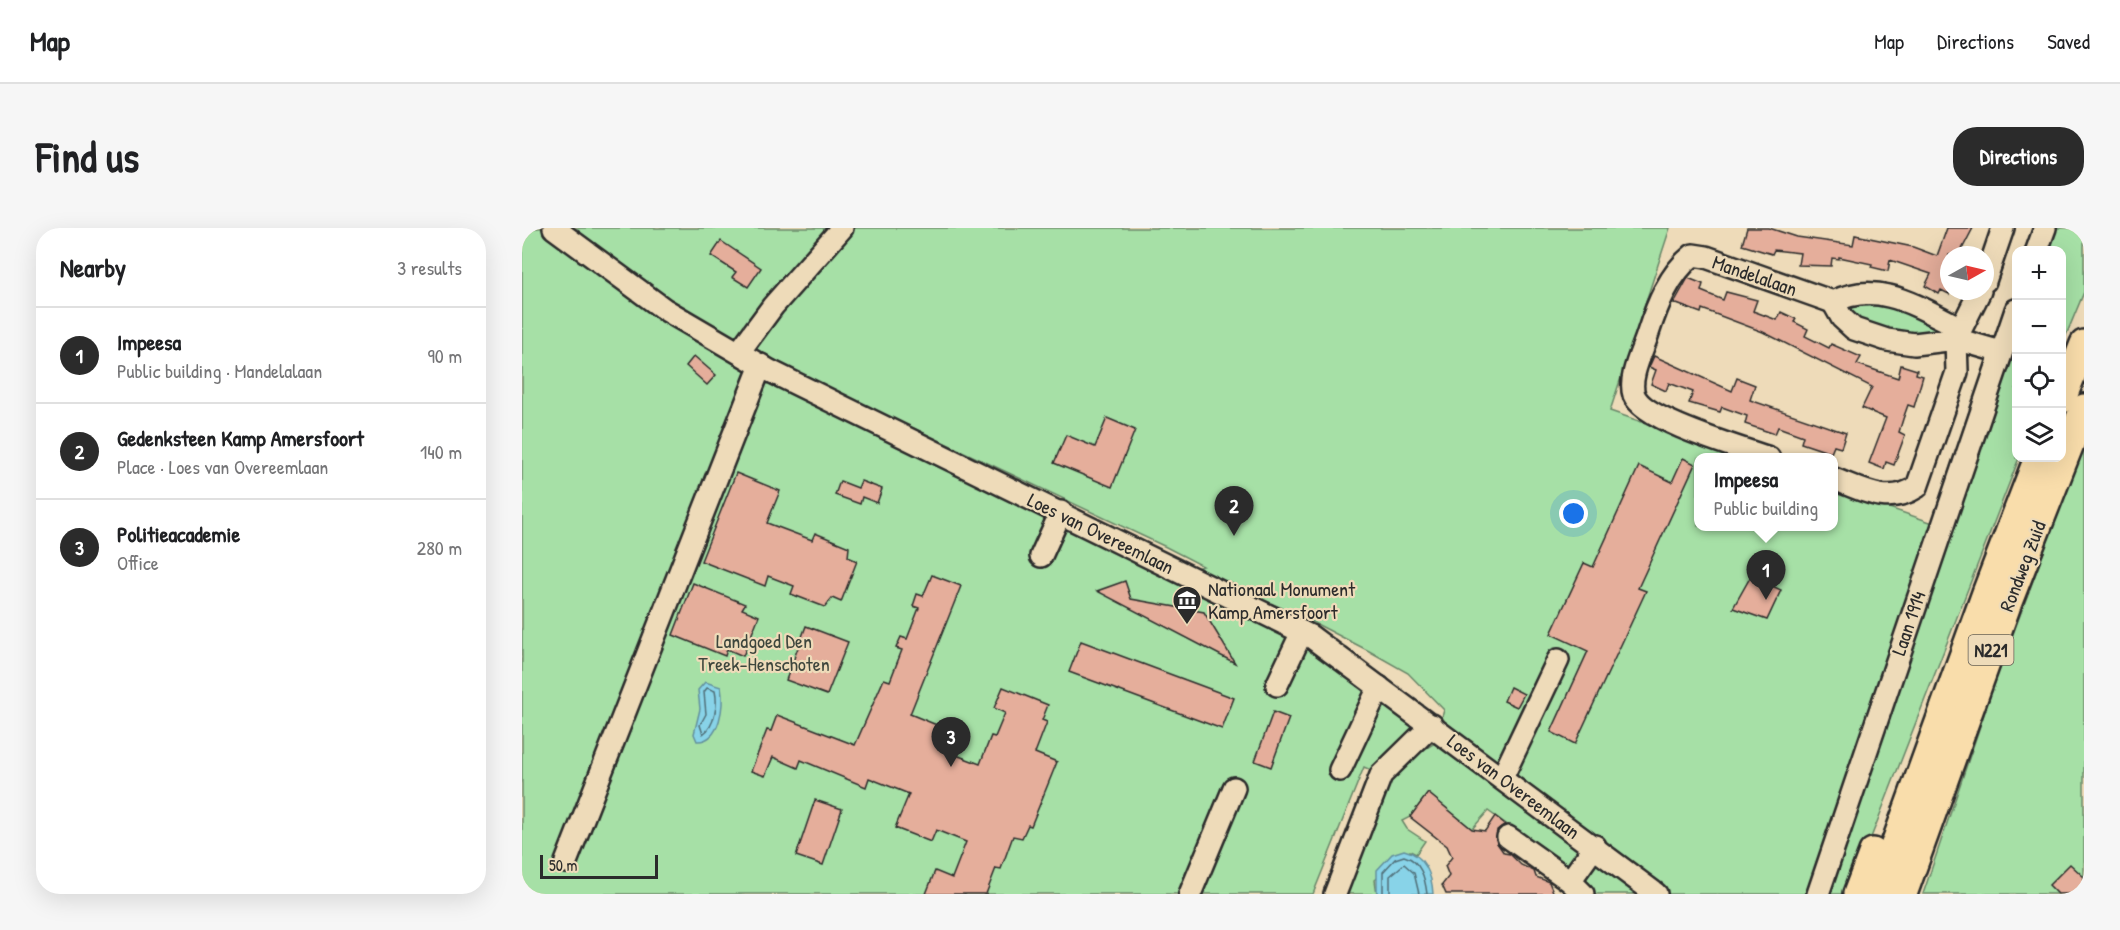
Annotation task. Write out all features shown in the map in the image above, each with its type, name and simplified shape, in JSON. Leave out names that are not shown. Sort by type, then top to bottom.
[{"type":"main road","points":[[2066,387],[2084,344]]},
{"type":"main road","name":"Rondweg Zuid","points":[[1903,894],[2008,602],[2084,408]]},
{"type":"main road","name":"Rondweg Zuid","points":[[1877,894],[1937,725],[2036,462]]},
{"type":"main road","name":"N221","points":[[1857,894],[1896,792],[1937,725]]},
{"type":"street","name":"Loes van Overeemlaan","points":[[554,228],[664,309],[761,365],[1302,632],[1432,725],[1656,894]]},
{"type":"street","points":[[739,352],[773,306],[842,228]]},
{"type":"street","points":[[1994,254],[2003,228]]},
{"type":"street","points":[[2038,246],[2045,228]]},
{"type":"street","name":"Mandelalaan","points":[[1756,453],[1662,418],[1643,406],[1635,395],[1633,379],[1657,306],[1681,265],[1693,255],[1706,257],[1833,302]]},
{"type":"street","points":[[1838,482],[1887,498],[1904,496],[1917,487],[1958,372],[1956,339],[1951,323],[1888,296],[1870,292],[1852,293],[1833,302],[1842,318],[1854,329],[1887,340],[1914,344],[1956,339],[2001,352]]},
{"type":"street","points":[[1956,339],[1976,300]]},
{"type":"street","name":"Laan 1914","points":[[1818,894],[2012,321]]},
{"type":"street","points":[[566,862],[761,365]]},
{"type":"street","points":[[977,492],[1002,484]]},
{"type":"street","points":[[1041,556],[1061,512]]},
{"type":"street","points":[[1277,685],[1302,632]]},
{"type":"street","points":[[1502,778],[1558,660]]},
{"type":"street","points":[[1340,770],[1379,687]]},
{"type":"street","points":[[1335,894],[1381,775],[1432,725]]},
{"type":"street","points":[[1190,894],[1234,788]]},
{"type":"street","points":[[1508,837],[1576,887],[1595,846]]},
{"type":"green space","name":"Landgoed Den Treek-Henschoten","points":[[522,228],[1670,228],[1610,411],[1731,453],[1694,453],[1694,531],[1838,531],[1838,490],[1936,524],[1913,593],[1904,604],[1876,700],[1810,894],[1669,894],[1451,732],[1442,717],[1444,710],[1408,673],[1303,617],[1192,569],[1203,566],[1166,547],[762,357],[972,483],[1041,513],[1273,628],[1393,696],[1420,725],[1375,772],[1364,767],[1313,894],[522,894]]},
{"type":"green space","points":[[2055,228],[2084,228],[2084,292],[2066,335],[2066,246],[2048,246]]},
{"type":"green space","points":[[1890,302],[1950,334],[1900,337],[1848,319],[1847,305]]},
{"type":"green space","points":[[2012,351],[2012,462],[2017,462],[1849,894],[1828,894]]},
{"type":"green space","points":[[2084,445],[2084,894],[1923,894],[1996,679]]},
{"type":"green space","points":[[1438,741],[1585,846],[1568,868],[1488,811],[1472,829],[1428,793],[1410,817],[1402,821],[1407,829],[1425,841],[1416,854],[1410,851],[1375,880],[1377,894],[1342,894],[1386,779],[1407,760]]},
{"type":"green space","points":[[1600,857],[1645,894],[1594,894],[1582,879]]},
{"type":"water","points":[[705,682],[721,687],[721,712],[716,729],[705,740],[697,741],[694,734],[700,709],[698,690]]},
{"type":"water","points":[[1404,850],[1417,856],[1426,867],[1433,894],[1377,894],[1377,870],[1392,854]]},
{"type":"building","points":[[1747,228],[1769,228],[1797,237],[1853,245],[1855,235],[1913,247],[1937,256],[1940,248],[1940,292],[1939,294],[1925,286],[1931,274],[1890,260],[1888,271],[1871,267],[1872,264],[1839,257],[1839,259],[1832,258],[1831,266],[1798,265],[1800,253],[1774,250],[1772,254],[1742,245]]},
{"type":"building","points":[[1947,228],[1973,228],[1964,246],[1941,246]]},
{"type":"building","points":[[721,241],[761,268],[748,287],[732,277],[736,272],[711,256]]},
{"type":"building","points":[[1688,278],[1703,284],[1701,291],[1723,300],[1726,292],[1757,300],[1753,311],[1777,320],[1781,312],[1796,319],[1794,322],[1808,329],[1805,336],[1829,348],[1831,344],[1861,357],[1857,364],[1898,378],[1901,365],[1917,370],[1916,374],[1923,376],[1914,407],[1908,405],[1903,419],[1899,432],[1905,435],[1894,465],[1886,462],[1884,469],[1869,463],[1886,418],[1862,408],[1872,387],[1763,332],[1702,309],[1701,313],[1674,303]]},
{"type":"building","points":[[694,356],[716,375],[707,385],[686,366]]},
{"type":"building","points":[[1654,356],[1732,391],[1737,378],[1755,385],[1750,400],[1846,433],[1841,448],[1834,446],[1831,453],[1801,443],[1803,436],[1778,427],[1775,434],[1745,424],[1747,416],[1722,407],[1720,412],[1689,403],[1693,392],[1669,383],[1666,391],[1651,384],[1656,370],[1649,367]]},
{"type":"building","points":[[1107,418],[1135,430],[1112,487],[1054,463],[1066,435],[1095,447]]},
{"type":"building","points":[[1683,458],[1694,464],[1638,588],[1646,591],[1575,744],[1551,732],[1588,651],[1551,634],[1584,563],[1593,567],[1639,466],[1672,482]]},
{"type":"building","points":[[736,473],[780,491],[767,523],[812,540],[815,533],[849,547],[848,557],[857,561],[841,602],[832,598],[825,607],[791,594],[794,586],[768,576],[765,586],[701,561]]},
{"type":"building","points":[[840,481],[858,488],[861,481],[882,489],[877,503],[862,497],[860,504],[835,495]]},
{"type":"building","points":[[932,575],[961,586],[910,714],[944,728],[943,732],[946,734],[944,740],[954,745],[951,753],[980,764],[991,736],[995,737],[1005,713],[994,708],[1003,687],[1048,705],[1042,720],[1047,722],[1035,753],[1057,762],[1031,826],[1028,825],[1022,838],[1013,836],[1001,869],[996,868],[986,894],[926,894],[935,871],[952,878],[966,842],[936,830],[931,842],[895,828],[909,794],[869,778],[866,787],[801,760],[798,768],[773,757],[765,776],[751,771],[767,730],[771,731],[777,715],[855,745],[884,679],[890,681],[902,650],[896,648],[901,637],[907,639],[919,608],[913,606],[917,594],[923,596]]},
{"type":"building","points":[[1751,576],[1781,590],[1767,620],[1733,608]]},
{"type":"building","points":[[1125,581],[1131,599],[1204,612],[1235,663],[1097,591]]},
{"type":"building","points":[[693,583],[745,604],[742,609],[759,616],[743,656],[727,649],[725,656],[673,635]]},
{"type":"building","points":[[806,626],[848,642],[827,695],[786,680]]},
{"type":"building","points":[[1081,641],[1234,698],[1222,729],[1069,672]]},
{"type":"building","points":[[1510,687],[1524,694],[1517,707],[1504,701]]},
{"type":"building","points":[[1273,712],[1289,718],[1271,767],[1255,761]]},
{"type":"building","points":[[1428,793],[1472,829],[1485,831],[1495,816],[1505,824],[1497,830],[1497,843],[1504,853],[1510,854],[1521,865],[1534,871],[1536,877],[1549,882],[1554,894],[1446,894],[1442,885],[1449,876],[1445,866],[1452,857],[1447,846],[1410,817]]},
{"type":"building","points":[[815,800],[842,809],[823,865],[796,856]]},
{"type":"building","points":[[2070,864],[2084,877],[2084,894],[2058,894],[2049,885]]},
{"type":"place","name":"Gedenksteen Kamp Amersfoort","points":[[1234,536]]},
{"type":"place","name":"Impeesa","points":[[1766,600]]},
{"type":"place","name":"Nationaal Monument Kamp Amersfoort","points":[[1187,626]]},
{"type":"place","name":"Politieacademie","points":[[951,767]]}]
